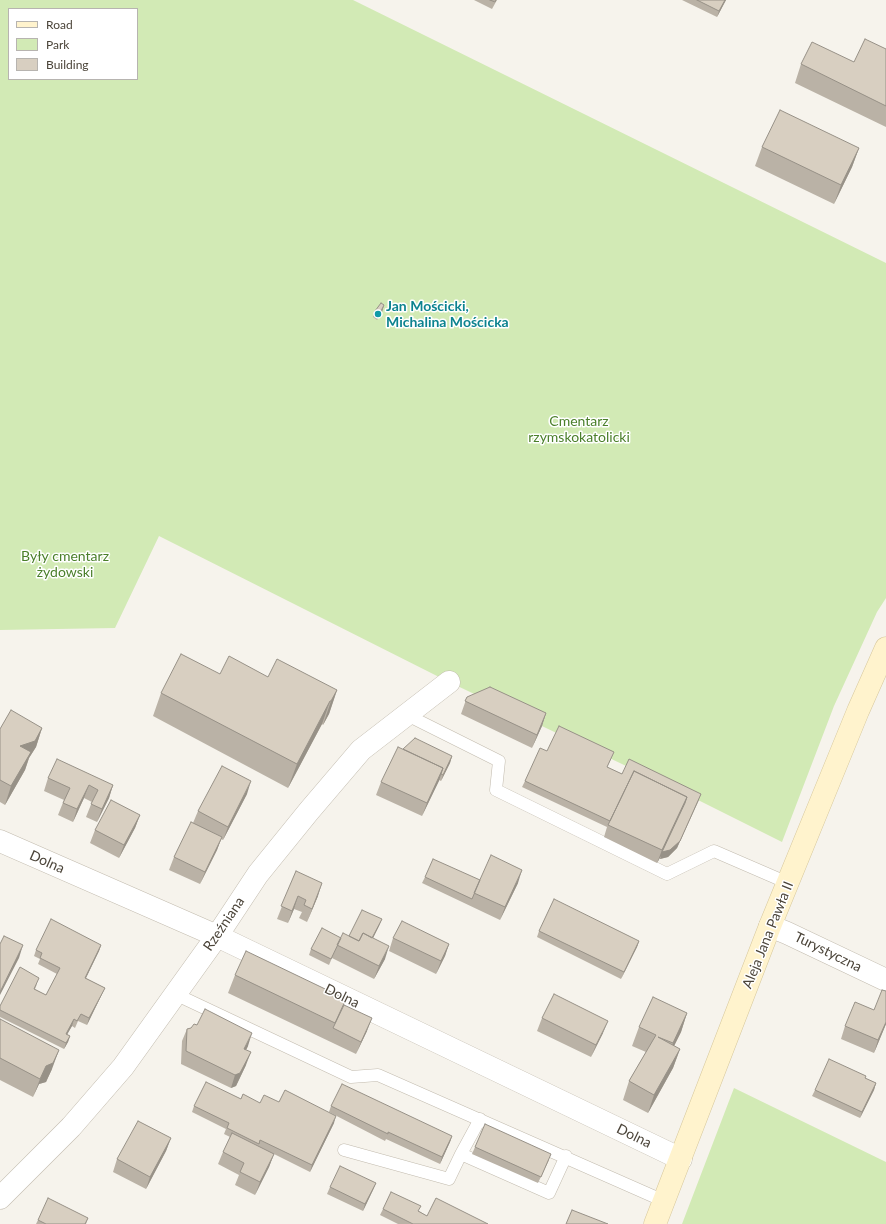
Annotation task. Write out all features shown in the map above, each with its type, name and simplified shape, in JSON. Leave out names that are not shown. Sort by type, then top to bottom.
[{"type":"street","name":"Aleja Jana Pawła II","points":[[655,1224],[770,926],[855,718],[886,648]]},
{"type":"street","name":"Rzeźniana","points":[[0,1198],[8,1179],[71,1127],[121,1069],[216,936],[258,874],[361,750],[449,682]]},
{"type":"street","name":"Dolna","points":[[0,841],[216,936],[681,1159]]},
{"type":"street","name":"Turystyczna","points":[[770,926],[886,980]]},
{"type":"lane","points":[[407,715],[499,761],[496,790],[667,874],[714,851],[788,883]]},
{"type":"lane","points":[[175,994],[351,1077],[378,1075],[566,1156],[664,1201]]},
{"type":"lane","points":[[344,1150],[449,1179],[480,1119]]},
{"type":"lane","points":[[461,1154],[549,1193],[566,1156]]},
{"type":"green space","name":"Cmentarz rzymskokatolicki","points":[[0,0],[353,0],[886,263],[886,598],[877,612],[834,706],[782,842],[700,801],[449,682],[159,536],[115,628],[0,630]]},
{"type":"green space","points":[[734,1088],[886,1162],[886,1224],[682,1224]]},
{"type":"building","points":[[697,0],[725,0],[719,11]]},
{"type":"building","points":[[865,39],[886,49],[886,106],[801,64],[812,42],[854,62]]},
{"type":"building","points":[[780,110],[859,148],[841,185],[762,147]]},
{"type":"building","points":[[381,303],[384,305],[380,313],[375,311]]},
{"type":"building","points":[[181,654],[220,674],[229,656],[268,677],[277,659],[337,690],[297,764],[161,693]]},
{"type":"building","points":[[490,687],[546,713],[537,735],[465,701],[467,697]]},
{"type":"building","points":[[11,710],[42,728],[35,741],[20,746],[31,752],[11,786],[0,780],[0,729]]},
{"type":"building","points":[[559,726],[614,752],[607,767],[622,774],[629,759],[701,794],[680,841],[670,850],[662,852],[687,797],[634,771],[610,821],[525,781],[540,748],[547,751]]},
{"type":"building","points":[[415,738],[452,756],[443,775],[441,774],[443,768],[403,749]]},
{"type":"building","points":[[398,747],[443,768],[427,803],[381,782]]},
{"type":"building","points":[[57,759],[113,785],[102,809],[91,804],[98,790],[89,785],[77,809],[63,803],[70,788],[48,778]]},
{"type":"building","points":[[222,766],[251,781],[228,827],[198,811]]},
{"type":"building","points":[[634,771],[687,797],[662,850],[608,825]]},
{"type":"building","points":[[111,800],[140,815],[124,845],[95,830]]},
{"type":"building","points":[[191,822],[222,837],[205,872],[174,857]]},
{"type":"building","points":[[491,855],[522,870],[505,907],[474,893]]},
{"type":"building","points":[[433,859],[480,880],[472,899],[425,877]]},
{"type":"building","points":[[296,871],[322,883],[312,909],[304,905],[306,900],[298,896],[292,911],[281,906]]},
{"type":"building","points":[[554,899],[639,941],[624,972],[539,931]]},
{"type":"building","points":[[362,910],[382,919],[372,938],[363,933],[359,941],[349,936]]},
{"type":"building","points":[[51,919],[101,945],[85,978],[105,988],[89,1018],[81,1014],[77,1021],[74,1019],[66,1034],[70,1036],[66,1043],[0,1010],[0,1006],[20,967],[39,978],[34,989],[46,995],[60,968],[40,958],[42,953],[36,950]]},
{"type":"building","points":[[402,921],[449,944],[441,961],[393,938]]},
{"type":"building","points":[[322,928],[341,938],[331,959],[311,949]]},
{"type":"building","points":[[343,933],[359,941],[363,933],[389,946],[379,966],[337,945]]},
{"type":"building","points":[[4,936],[23,945],[0,992],[0,944]]},
{"type":"building","points":[[246,951],[346,999],[335,1023],[235,975]]},
{"type":"building","points":[[882,990],[886,991],[886,1022],[878,1040],[845,1026],[855,1002],[874,1010]]},
{"type":"building","points":[[554,994],[608,1021],[596,1045],[542,1018]]},
{"type":"building","points":[[653,997],[687,1013],[673,1043],[658,1037],[680,1049],[654,1095],[629,1081],[656,1035],[639,1027]]},
{"type":"building","points":[[344,1005],[372,1018],[361,1042],[333,1028]]},
{"type":"building","points":[[205,1009],[252,1033],[244,1049],[251,1052],[240,1073],[235,1075],[186,1051],[187,1029],[191,1028],[194,1024],[197,1025]]},
{"type":"building","points":[[0,1019],[59,1050],[53,1063],[46,1066],[40,1079],[0,1058]]},
{"type":"building","points":[[829,1059],[866,1076],[865,1078],[876,1083],[862,1112],[815,1090]]},
{"type":"building","points":[[206,1082],[241,1099],[243,1094],[260,1103],[264,1095],[279,1102],[285,1090],[336,1116],[312,1165],[260,1140],[259,1144],[227,1128],[229,1123],[194,1106]]},
{"type":"building","points":[[342,1084],[452,1136],[442,1157],[388,1132],[388,1134],[331,1106]]},
{"type":"building","points":[[138,1121],[171,1138],[150,1177],[117,1159]]},
{"type":"building","points":[[485,1124],[551,1154],[541,1177],[475,1147]]},
{"type":"building","points":[[232,1133],[274,1154],[260,1182],[240,1172],[244,1163],[223,1152]]},
{"type":"building","points":[[340,1166],[376,1183],[365,1204],[330,1187]]},
{"type":"building","points":[[391,1192],[421,1206],[418,1211],[427,1216],[436,1198],[488,1224],[413,1224],[383,1209]]},
{"type":"building","points":[[48,1198],[88,1218],[85,1224],[46,1224],[38,1220]]},
{"type":"building","points":[[572,1210],[608,1224],[566,1224]]},
{"type":"place","name":"Jan Mościcki, Michalina Mościcka","points":[[378,314]]},
{"type":"park label","name":"Były cmentarz żydowski","points":[[65,564]]}]
